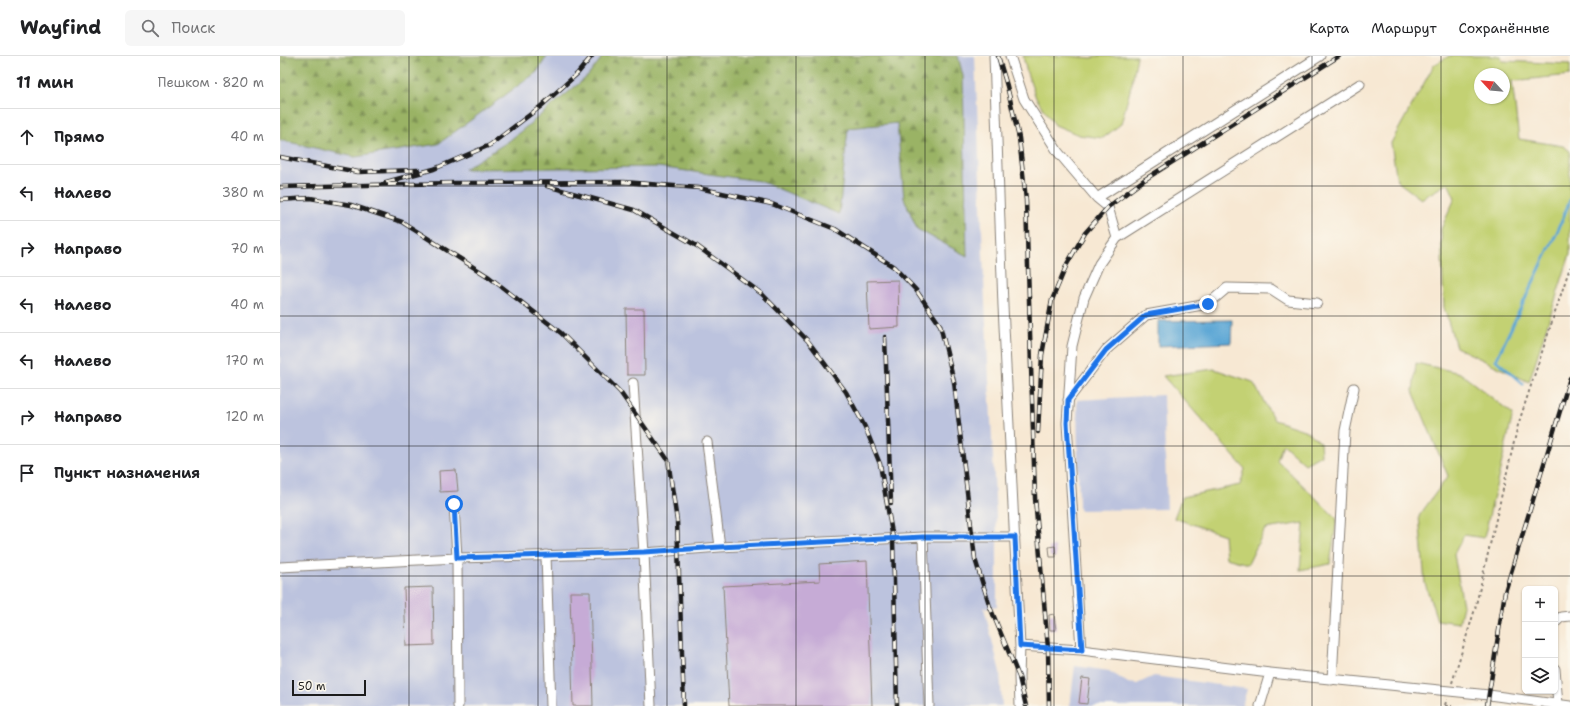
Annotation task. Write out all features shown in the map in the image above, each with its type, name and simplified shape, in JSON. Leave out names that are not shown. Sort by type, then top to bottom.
[{"type":"street","points":[[994,56],[1003,306],[1020,646],[1020,706]]},
{"type":"street","points":[[1010,56],[1024,98],[1058,152],[1096,198],[1108,207],[1117,238]]},
{"type":"street","points":[[1096,198],[1320,56]]},
{"type":"street","points":[[1082,650],[1067,423],[1068,400],[1072,346],[1084,298],[1099,264],[1117,238],[1360,84]]},
{"type":"street","points":[[1068,400],[1106,350],[1146,315],[1208,304],[1227,288],[1271,289],[1288,300],[1317,303]]},
{"type":"street","points":[[633,383],[644,552],[651,706]]},
{"type":"street","points":[[1332,680],[1345,431],[1354,388]]},
{"type":"street","points":[[707,442],[720,547]]},
{"type":"street","points":[[454,504],[457,558],[458,706]]},
{"type":"street","points":[[280,567],[457,558],[644,552],[923,537],[1015,537]]},
{"type":"street","points":[[923,537],[928,706]]},
{"type":"street","points":[[546,555],[551,706]]},
{"type":"street","points":[[1556,622],[1561,617],[1570,616]]},
{"type":"street","points":[[1020,646],[1082,650],[1332,680],[1489,695],[1570,706]]},
{"type":"street","points":[[1260,706],[1270,673]]},
{"type":"street","points":[[1557,694],[1558,704]]},
{"type":"path","points":[[1452,706],[1445,706],[1475,609],[1518,425],[1570,267]]},
{"type":"shaded area","points":[[280,56],[975,56],[985,303],[997,536],[997,606],[984,608],[1000,672],[1002,706],[280,706]]},
{"type":"shaded area","points":[[1163,395],[1167,509],[1079,510],[1077,400]]},
{"type":"shaded area","points":[[1075,666],[1109,671],[1128,683],[1137,684],[1154,676],[1247,689],[1242,706],[1070,706]]},
{"type":"green space","points":[[280,56],[547,56],[537,72],[438,144],[355,157],[280,140]]},
{"type":"green space","points":[[603,56],[958,56],[963,76],[967,256],[917,229],[904,198],[897,123],[848,128],[839,214],[760,181],[658,167],[464,169],[509,141],[588,76]]},
{"type":"green space","points":[[1023,56],[1068,56],[1092,58],[1096,56],[1137,56],[1132,83],[1121,124],[1103,138],[1079,135],[1055,125],[1036,98],[1027,73]]},
{"type":"green space","points":[[1449,56],[1500,56],[1503,61],[1570,64],[1570,75],[1512,81],[1519,139],[1563,146],[1570,151],[1570,254],[1529,382],[1456,347],[1444,308],[1441,229],[1455,198],[1448,183],[1421,199],[1397,181],[1391,143],[1434,65]]},
{"type":"green space","points":[[1416,363],[1460,373],[1513,414],[1484,538],[1464,535],[1454,554],[1463,606],[1459,623],[1437,620],[1425,583],[1419,516],[1448,476],[1413,391]]},
{"type":"green space","points":[[1214,369],[1253,382],[1274,420],[1307,431],[1320,442],[1321,455],[1305,464],[1283,444],[1277,460],[1337,519],[1330,564],[1300,570],[1304,523],[1265,529],[1248,564],[1226,558],[1224,535],[1174,518],[1182,497],[1240,485],[1245,469],[1163,376]]},
{"type":"water","points":[[1232,320],[1231,343],[1158,346],[1158,321]]},
{"type":"building","points":[[898,280],[899,327],[869,329],[867,281]]},
{"type":"building","points":[[626,309],[644,309],[645,375],[627,375]]},
{"type":"building","points":[[456,470],[458,491],[440,492],[439,471]]},
{"type":"building","points":[[1055,546],[1056,557],[1050,557],[1049,547]]},
{"type":"building","points":[[867,561],[872,706],[729,706],[723,586],[820,581],[819,564]]},
{"type":"building","points":[[433,587],[434,645],[406,646],[404,588]]},
{"type":"building","points":[[570,592],[590,592],[593,706],[573,706]]},
{"type":"building","points":[[1054,614],[1056,630],[1050,630],[1049,615]]},
{"type":"building","points":[[1082,678],[1090,679],[1087,704],[1079,703]]},
{"type":"waterway","points":[[1523,384],[1496,360],[1559,228],[1570,200]]},
{"type":"railway","points":[[386,182],[434,169],[490,145],[540,107],[577,74],[592,56]]},
{"type":"railway","points":[[998,56],[1007,86],[1019,138],[1026,200],[1035,498],[1048,648],[1049,706]]},
{"type":"railway","points":[[1038,432],[1042,355],[1052,300],[1067,264],[1085,233],[1108,207],[1144,180],[1339,56]]},
{"type":"railway","points":[[280,157],[358,172],[418,170]]},
{"type":"railway","points":[[280,187],[454,183],[624,182],[699,188],[772,204],[835,229],[894,267],[916,290],[940,325],[954,382],[975,559],[990,607],[1019,677],[1026,706]]},
{"type":"railway","points":[[547,186],[634,210],[697,246],[762,294],[808,341],[846,392],[865,427],[880,464],[893,539],[897,706]]},
{"type":"railway","points":[[280,200],[310,198],[351,205],[402,222],[489,277],[561,333],[620,392],[668,460],[677,521],[684,706]]},
{"type":"railway","points":[[885,337],[891,503]]},
{"type":"railway","points":[[1487,706],[1505,592],[1570,378]]},
{"type":"route","points":[[454,504],[457,558],[644,552],[923,537],[1015,537],[1020,646],[1082,650],[1067,423],[1068,400],[1106,350],[1146,315],[1208,304]]}]
